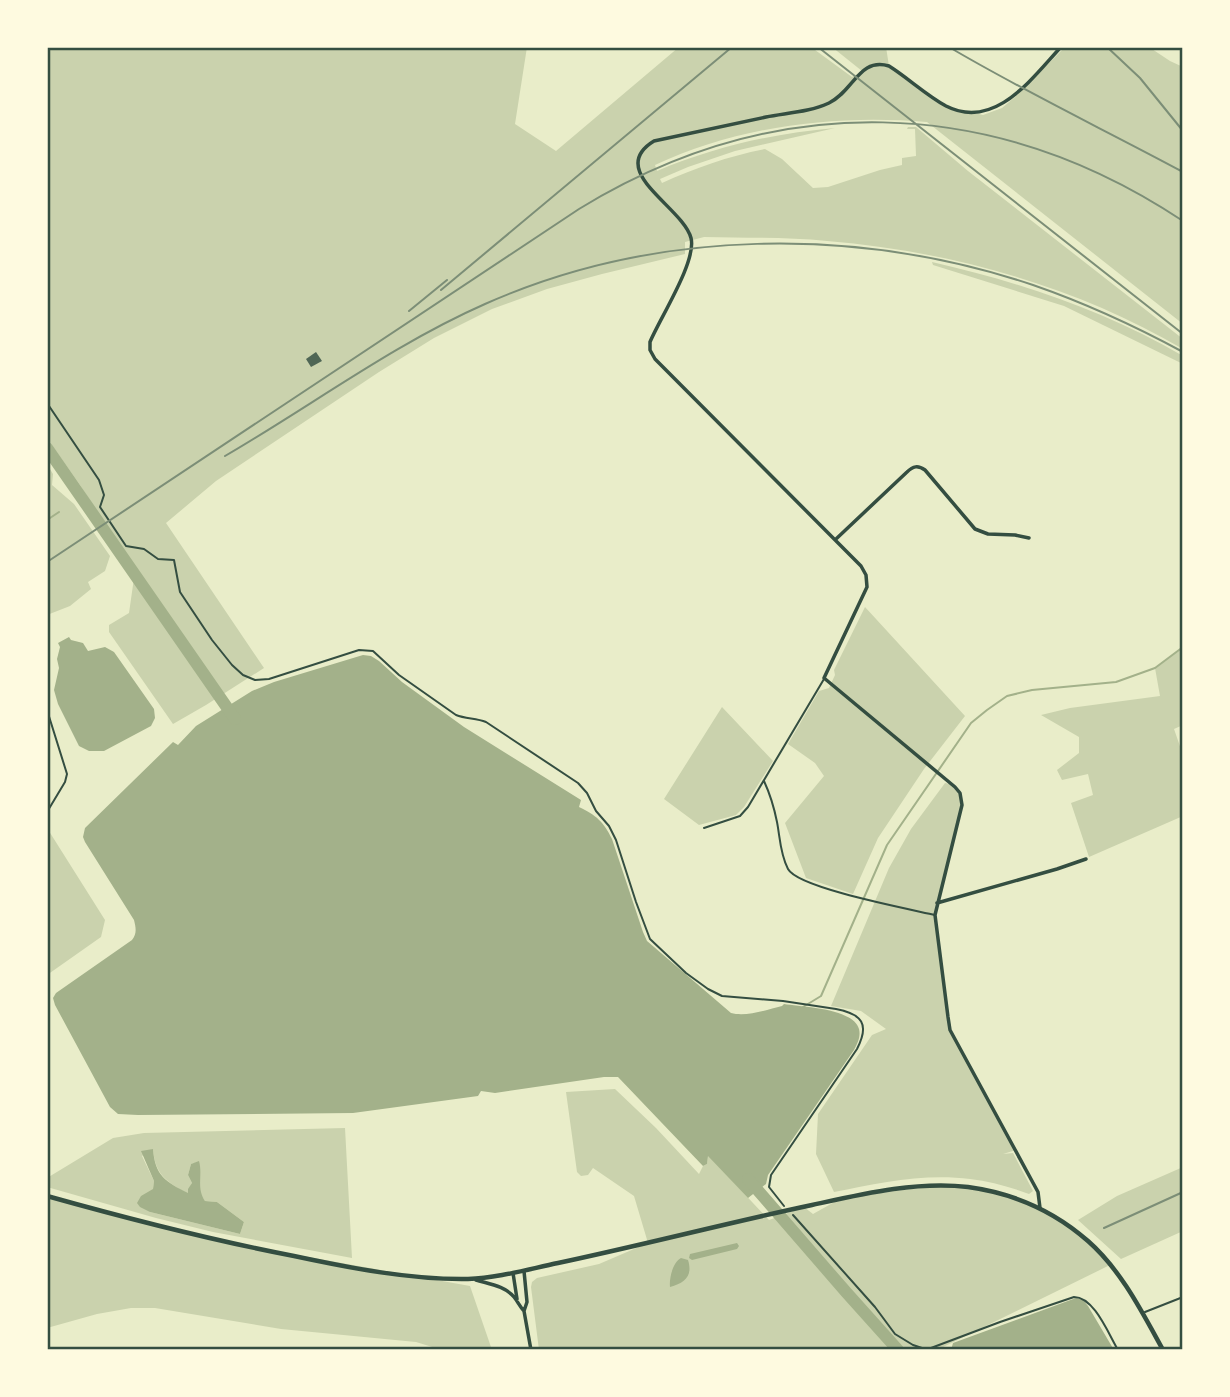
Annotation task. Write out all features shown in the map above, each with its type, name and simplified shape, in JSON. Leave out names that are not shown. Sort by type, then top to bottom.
[{"type":"main road","points":[[47,1196],[219,1241],[330,1264],[399,1274],[471,1279],[523,1271],[804,1207],[899,1189],[969,1187],[1004,1194],[1040,1208],[1068,1225],[1097,1250],[1120,1278],[1163,1350]]},
{"type":"street","points":[[1040,1208],[1038,1192],[950,1030],[934,915],[962,805],[960,793],[824,678],[867,587],[866,575],[861,566],[650,351],[654,331],[688,265],[692,244],[690,233],[682,221],[640,173],[638,159],[642,149],[654,141],[829,103],[841,95],[862,71],[879,63],[889,65],[948,107],[964,112],[984,111],[1001,105],[1012,97],[1061,47]]},
{"type":"street","points":[[835,540],[911,468],[919,466],[975,529],[988,534],[1029,538]]},
{"type":"street","points":[[937,903],[1086,859]]},
{"type":"street","points":[[523,1271],[527,1302],[524,1311]]},
{"type":"street","points":[[513,1273],[517,1302]]},
{"type":"street","points":[[471,1279],[501,1287],[512,1294],[524,1311],[531,1350]]},
{"type":"lane","points":[[704,828],[740,816],[748,807],[824,678]]},
{"type":"lane","points":[[764,781],[772,801],[780,843],[789,871],[803,881],[934,915]]},
{"type":"lane","points":[[1143,1313],[1183,1297]]},
{"type":"path","points":[[47,403],[95,471],[104,495],[100,507],[120,538],[126,546],[144,549],[158,559],[174,560],[180,592],[212,640],[243,675],[255,680],[269,679],[359,650],[373,650],[399,675],[456,715],[486,722],[578,783],[616,839],[650,939],[686,973],[722,996],[836,1009],[860,1018],[863,1025],[862,1040],[771,1175],[769,1187],[875,1307],[895,1334],[914,1345],[931,1349],[1000,1322],[1080,1297],[1092,1306],[1118,1350]]},
{"type":"path","points":[[47,710],[67,775],[47,812]]},
{"type":"shaded area","points":[[47,47],[527,47],[515,124],[556,151],[679,47],[811,47],[852,77],[862,71],[832,47],[886,47],[889,66],[948,107],[983,115],[1002,108],[1065,47],[1149,47],[1183,67],[1183,324],[927,122],[858,120],[788,126],[720,141],[655,165],[657,171],[744,142],[835,128],[735,151],[660,179],[662,183],[712,163],[765,149],[782,159],[813,188],[828,187],[902,165],[902,158],[916,156],[915,129],[907,129],[916,127],[968,171],[1183,339],[1183,349],[1100,307],[1011,275],[919,253],[781,238],[704,237],[685,242],[685,254],[547,289],[492,309],[434,338],[379,372],[216,481],[166,523],[264,668],[173,724],[109,632],[109,625],[129,613],[135,571],[47,438]]},
{"type":"shaded area","points":[[932,262],[1030,289],[1093,312],[1183,356],[1183,364],[1064,306],[933,265]]},
{"type":"shaded area","points":[[47,464],[53,474],[52,485],[74,504],[110,556],[105,571],[88,582],[91,589],[70,606],[47,615]]},
{"type":"shaded area","points":[[865,607],[965,716],[924,769],[878,838],[853,894],[806,878],[785,823],[824,776],[815,763],[788,744],[819,691],[829,688],[835,675],[834,670]]},
{"type":"shaded area","points":[[69,637],[83,643],[88,651],[105,647],[114,652],[154,709],[155,718],[151,726],[104,751],[89,751],[79,746],[54,690],[59,668],[58,643]]},
{"type":"shaded area","points":[[1183,647],[1183,725],[1174,729],[1183,755],[1183,816],[1089,857],[1071,803],[1093,795],[1088,774],[1062,780],[1057,770],[1079,753],[1079,737],[1041,715],[1070,708],[1160,696],[1155,668]]},
{"type":"shaded area","points":[[363,655],[379,661],[402,682],[464,727],[581,800],[579,807],[599,820],[612,839],[647,941],[731,1013],[756,1012],[784,1004],[826,1010],[855,1022],[859,1035],[854,1050],[768,1175],[766,1184],[748,1198],[708,1156],[707,1164],[703,1166],[618,1077],[495,1093],[481,1091],[478,1096],[353,1113],[138,1115],[118,1114],[110,1107],[53,998],[56,993],[132,940],[136,928],[134,920],[85,842],[85,828],[173,742],[178,745],[196,726],[252,691]]},
{"type":"shaded area","points":[[722,707],[773,761],[736,815],[699,825],[664,799]]},
{"type":"shaded area","points":[[945,783],[956,788],[962,805],[935,915],[951,1030],[1016,1150],[1003,1154],[1013,1153],[1033,1191],[1029,1194],[985,1181],[936,1177],[885,1182],[834,1192],[816,1154],[818,1114],[872,1035],[886,1029],[861,1011],[831,1006],[889,868],[911,829]]},
{"type":"shaded area","points":[[47,828],[105,920],[101,937],[47,975]]},
{"type":"shaded area","points":[[615,1089],[699,1174],[707,1164],[708,1155],[769,1220],[804,1207],[813,1214],[838,1200],[865,1195],[934,1186],[969,1187],[1004,1194],[1042,1209],[1085,1238],[1110,1265],[937,1350],[539,1350],[532,1282],[537,1278],[599,1264],[648,1243],[634,1196],[593,1168],[588,1175],[581,1176],[577,1172],[566,1092]]},
{"type":"shaded area","points":[[345,1128],[352,1258],[213,1232],[47,1187],[47,1178],[113,1138],[144,1133]],"holes":[[[153,1149],[154,1158],[164,1177],[188,1194],[192,1183],[188,1175],[191,1164],[199,1162],[200,1194],[205,1201],[217,1202],[244,1222],[240,1234],[150,1212],[154,1181],[142,1156]]]},
{"type":"shaded area","points":[[153,1149],[159,1172],[188,1193],[192,1183],[188,1175],[191,1164],[199,1161],[202,1196],[205,1201],[217,1202],[244,1222],[240,1234],[150,1212],[140,1207],[137,1203],[141,1196],[153,1189],[154,1181],[141,1151]]},
{"type":"shaded area","points":[[1183,1167],[1183,1231],[1121,1259],[1078,1220],[1117,1196]]},
{"type":"shaded area","points":[[47,1196],[219,1241],[470,1286],[492,1350],[442,1350],[416,1342],[281,1329],[155,1308],[131,1308],[97,1314],[47,1328]]},
{"type":"shaded area","points":[[737,1243],[737,1249],[692,1260],[689,1258],[690,1254]]},
{"type":"shaded area","points":[[681,1258],[688,1260],[688,1275],[684,1281],[670,1287],[672,1271]]},
{"type":"shaded area","points":[[1076,1298],[1083,1300],[1088,1306],[1114,1350],[951,1350],[953,1343]]},
{"type":"building","points":[[316,352],[322,361],[311,367],[306,359]]},
{"type":"waterway","points":[[47,448],[235,719]]},
{"type":"waterway","points":[[47,520],[59,512]]},
{"type":"waterway","points":[[803,1007],[821,996],[887,845],[971,723],[1007,696],[1032,690],[1116,682],[1155,668],[1183,647]]},
{"type":"waterway","points":[[748,1179],[898,1350]]},
{"type":"railway","points":[[441,290],[732,47]]},
{"type":"railway","points":[[818,47],[1183,334]]},
{"type":"railway","points":[[949,47],[1183,172]]},
{"type":"railway","points":[[1107,47],[1140,78],[1183,131]]},
{"type":"railway","points":[[47,562],[579,209],[653,170],[729,142],[806,127],[883,122],[960,130],[1036,149],[1110,179],[1183,221]]},
{"type":"railway","points":[[225,456],[385,356],[485,304],[550,279],[618,261],[687,249],[757,244],[827,245],[897,252],[966,266],[1072,299],[1183,352]]},
{"type":"railway","points":[[409,311],[447,280]]},
{"type":"railway","points":[[1104,1228],[1183,1192]]}]
